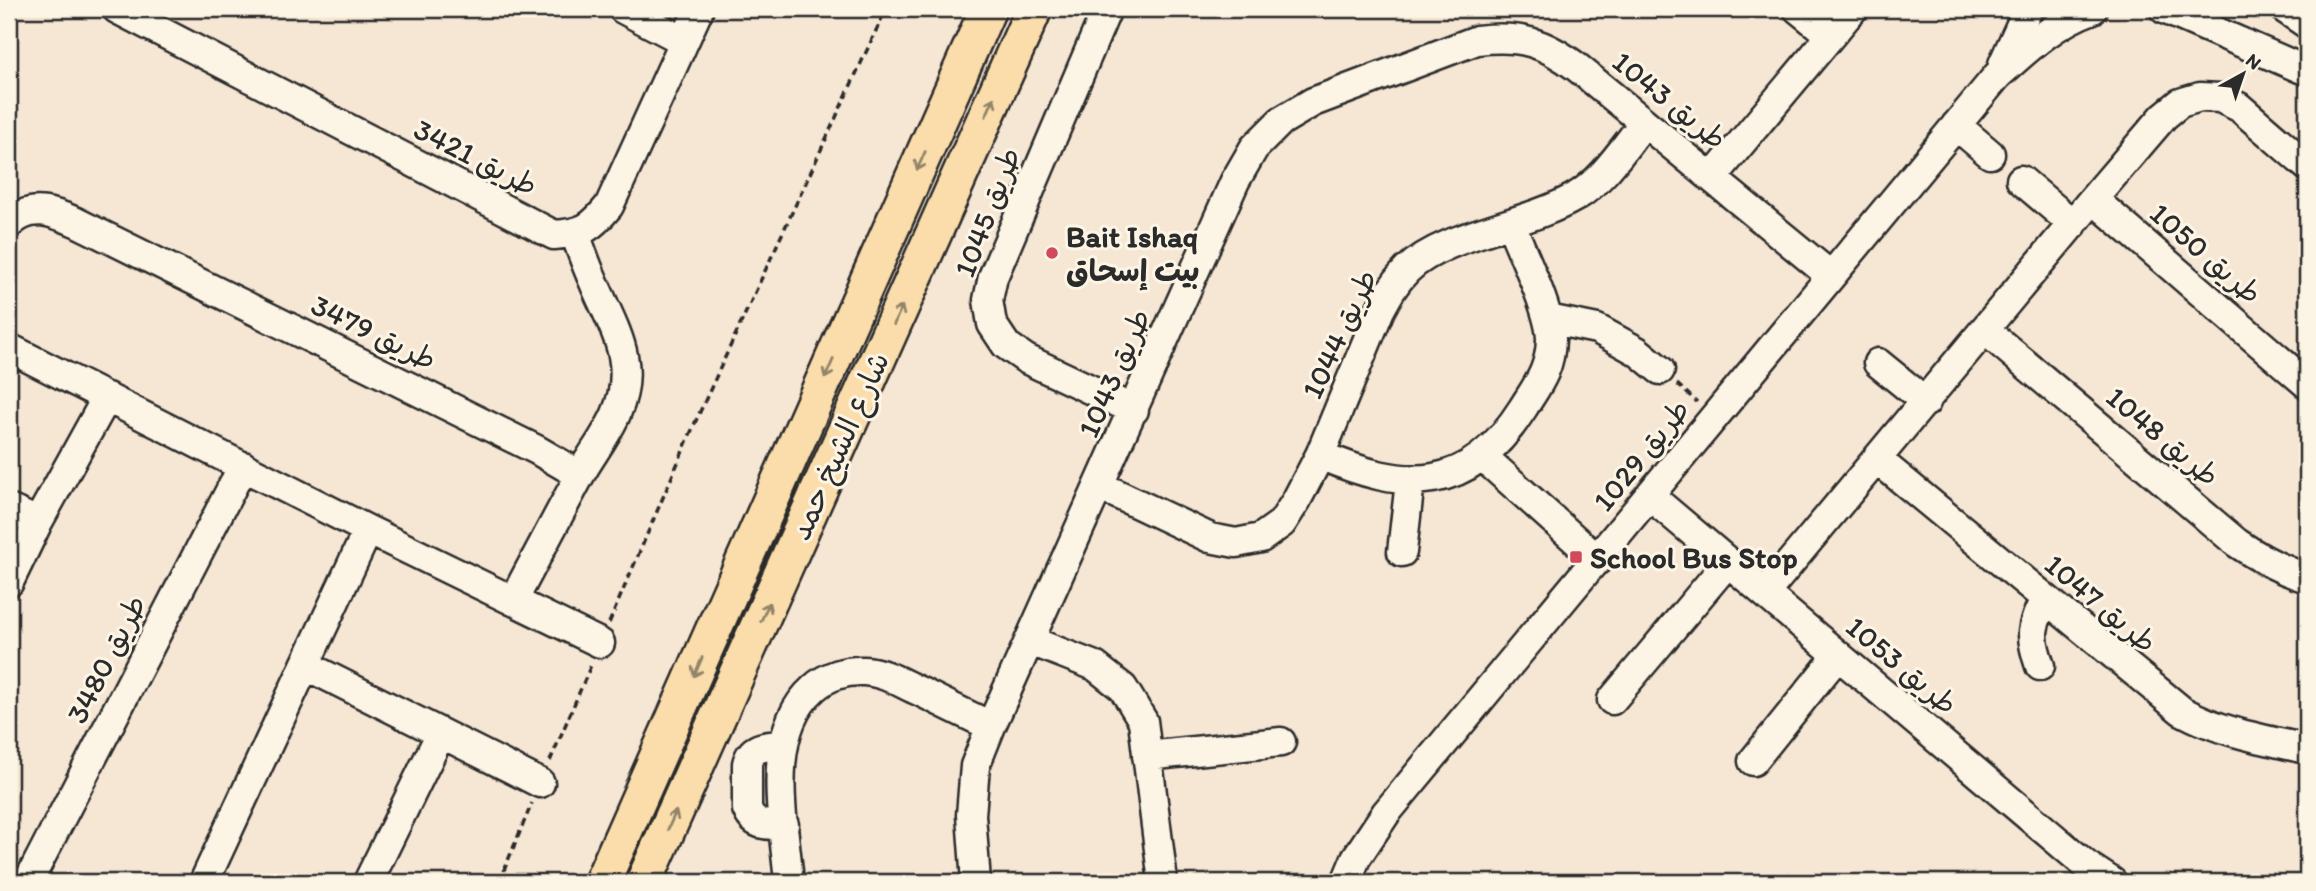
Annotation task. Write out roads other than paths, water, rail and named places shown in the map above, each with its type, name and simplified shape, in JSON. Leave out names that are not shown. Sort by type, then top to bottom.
[{"type":"main road","name":"شارع الشيخ حمد","points":[[603,882],[988,9]]},
{"type":"main road","name":"شارع الشيخ حمد","points":[[644,882],[1034,9]]},
{"type":"street","name":"طريق 3421","points":[[117,9],[554,235],[575,234]]},
{"type":"street","points":[[623,9],[684,41]]},
{"type":"street","points":[[513,601],[615,415],[623,392],[625,365],[622,344],[575,234],[593,226],[609,206],[699,9]]},
{"type":"street","name":"طريق 1045","points":[[1107,9],[993,277],[988,300],[992,324],[1006,345],[1026,359],[1134,410]]},
{"type":"street","points":[[1798,9],[1830,35]]},
{"type":"street","points":[[1712,178],[1853,9]]},
{"type":"street","name":"طريق 1029","points":[[1997,76],[2028,9]]},
{"type":"street","name":"طريق 1029","points":[[1346,882],[1356,858],[1386,813],[1997,76],[2058,24],[2093,9]]},
{"type":"street","points":[[2164,9],[2307,71]]},
{"type":"street","points":[[2285,9],[2307,24]]},
{"type":"street","name":"طريق 1043","points":[[976,882],[971,815],[975,766],[991,726],[1235,181],[1254,148],[1281,121],[1313,102],[1478,40],[1505,37],[1531,41],[1556,52],[1831,276]]},
{"type":"street","points":[[1765,593],[2093,199],[2164,116],[2180,103],[2200,97],[2220,98],[2239,107],[2307,166]]},
{"type":"street","name":"طريق 1044","points":[[1100,486],[1210,538],[1236,543],[1261,537],[1282,523],[1320,455],[1380,310],[1392,288],[1408,269],[1429,254],[1577,196],[1605,172],[1644,122]]},
{"type":"street","points":[[1956,125],[1990,154]]},
{"type":"street","points":[[2021,180],[2073,224]]},
{"type":"street","name":"طريق 1050","points":[[2093,199],[2307,384]]},
{"type":"street","name":"طريق 3479","points":[[9,224],[22,214],[48,210],[76,222],[537,450],[580,475]]},
{"type":"street","points":[[1320,455],[1356,471],[1385,479],[1410,481],[1449,476],[1482,456],[1511,428],[1546,371],[1551,340],[1548,320],[1511,224]]},
{"type":"street","points":[[1548,320],[1597,329],[1637,351],[1660,370]]},
{"type":"street","name":"طريق 1048","points":[[1986,330],[2237,542],[2260,559],[2307,578]]},
{"type":"street","points":[[9,348],[368,530],[600,643]]},
{"type":"street","points":[[1878,363],[1926,402]]},
{"type":"street","points":[[9,582],[38,522],[107,397]]},
{"type":"street","points":[[1482,456],[1598,560]]},
{"type":"street","name":"طريق 1047","points":[[1878,460],[2182,711],[2235,734],[2307,749]]},
{"type":"street","name":"طريق 3480","points":[[28,882],[243,466]]},
{"type":"street","points":[[1402,552],[1410,481]]},
{"type":"street","name":"طريق 1053","points":[[1650,496],[2086,865],[2112,882]]},
{"type":"street","points":[[9,509],[38,522]]},
{"type":"street","points":[[204,882],[368,530]]},
{"type":"street","points":[[1612,700],[1728,562]]},
{"type":"street","points":[[2040,666],[2033,646],[2032,632],[2045,598]]},
{"type":"street","points":[[1031,641],[1095,666],[1123,688],[1143,721],[1163,882]]},
{"type":"street","points":[[1753,761],[1838,655]]},
{"type":"street","points":[[305,665],[540,783]]},
{"type":"street","points":[[789,882],[780,772],[784,745],[792,718],[805,696],[821,682],[841,673],[863,671],[884,675],[991,726]]},
{"type":"street","points":[[368,882],[440,735]]},
{"type":"street","points":[[1147,756],[1281,742]]},
{"type":"place","name":"Bait Ishaq بيت إسحاق","points":[[1052,253]]},
{"type":"place","name":"School Bus Stop","points":[[1576,557]]}]
